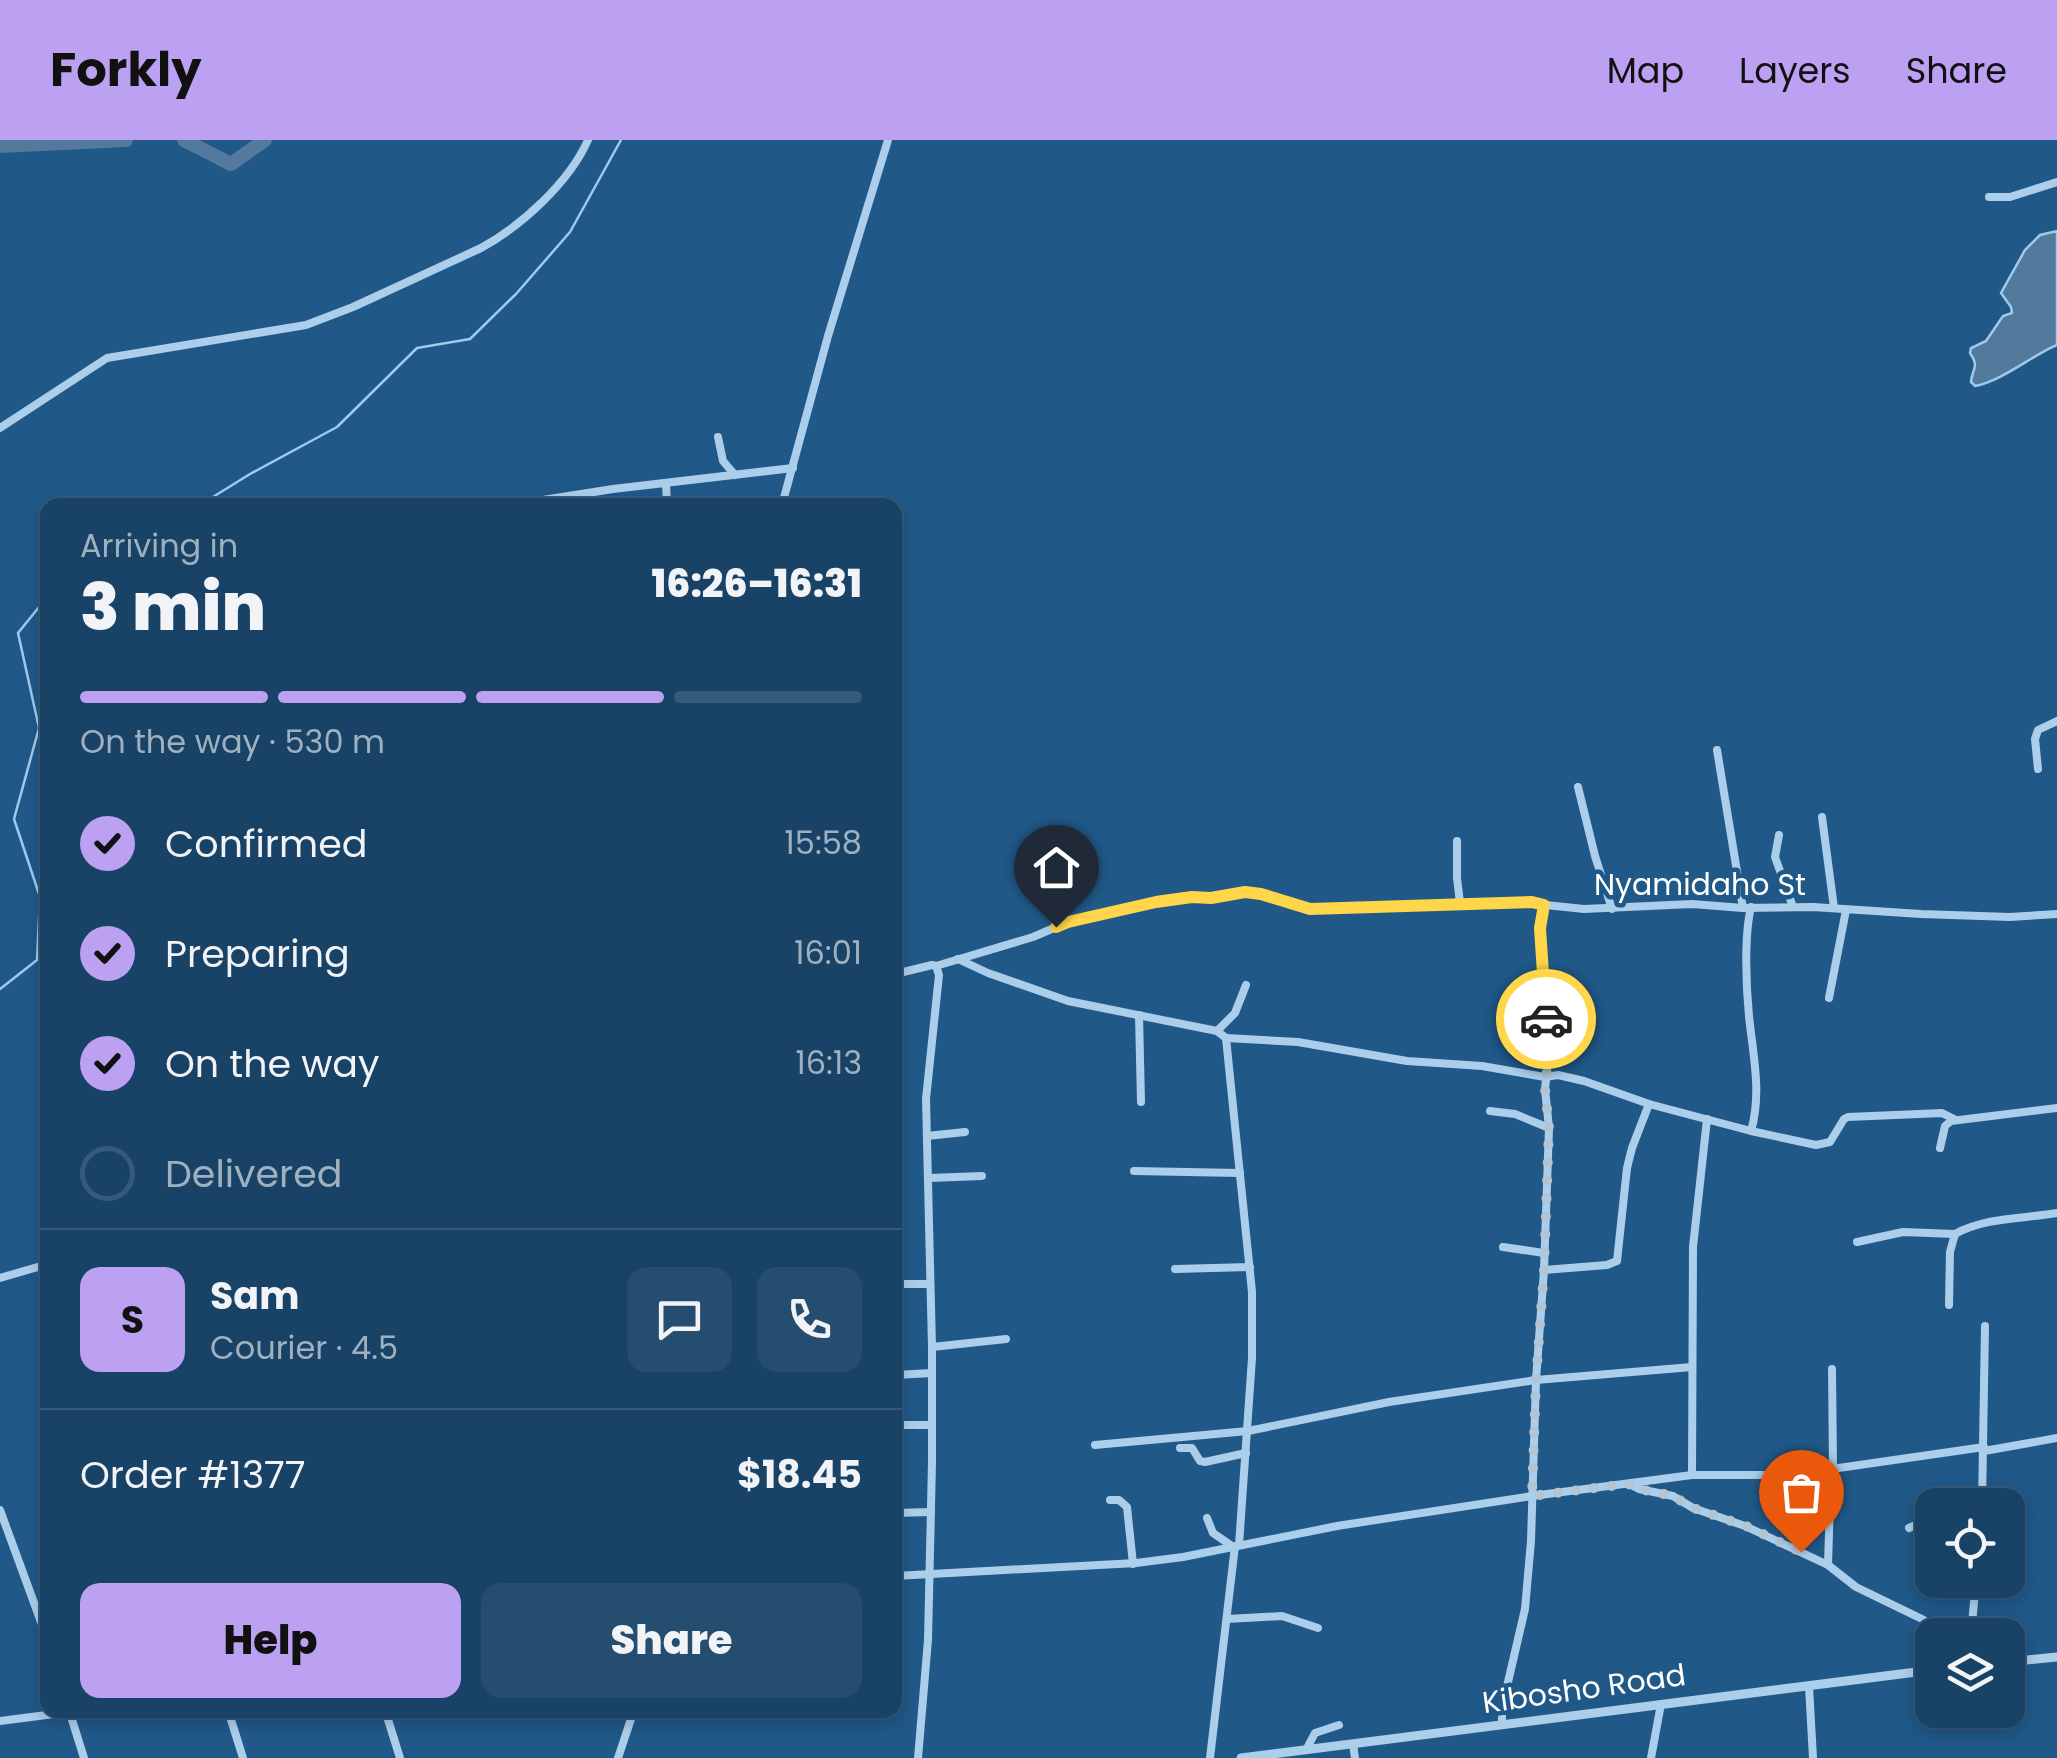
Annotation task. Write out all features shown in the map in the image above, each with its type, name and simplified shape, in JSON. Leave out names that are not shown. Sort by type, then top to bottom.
[{"type":"street","points":[[0,428],[107,358],[306,325],[481,248],[530,214],[578,160],[588,140]]},
{"type":"street","points":[[784,498],[888,140]]},
{"type":"street","points":[[1989,196],[2010,197],[2057,182]]},
{"type":"street","points":[[718,437],[723,461],[735,475]]},
{"type":"street","points":[[552,498],[793,468]]},
{"type":"street","points":[[666,483],[667,498]]},
{"type":"street","points":[[2038,770],[2038,730],[2057,721]]},
{"type":"street","points":[[1717,750],[1747,908],[1748,993],[1757,1104],[1751,1131]]},
{"type":"street","points":[[1578,787],[1612,909]]},
{"type":"street","points":[[1822,817],[1834,908]]},
{"type":"street","points":[[1779,835],[1775,857],[1794,907]]},
{"type":"street","points":[[1456,842],[1460,903]]},
{"type":"street","name":"Nyamidaho St","points":[[902,972],[1033,937],[1066,923],[1179,898],[1253,892],[1310,909],[1516,902],[1612,909],[1678,904],[2010,916],[2057,914]]},
{"type":"street","points":[[1502,1724],[1502,1708],[1525,1609],[1544,1270],[1549,1128],[1540,928],[1544,905]]},
{"type":"street","points":[[1829,998],[1846,910]]},
{"type":"street","points":[[957,958],[1028,989],[1068,1001],[1217,1031],[1226,1038],[1298,1042],[1406,1061],[1572,1078],[1650,1104],[1816,1145],[1830,1142],[1848,1117],[1928,1113],[1956,1120]]},
{"type":"street","points":[[918,1758],[930,1572],[932,1348],[926,1080],[940,981],[936,966]]},
{"type":"street","points":[[1217,1031],[1235,1013],[1246,985]]},
{"type":"street","points":[[1140,1015],[1141,1102]]},
{"type":"street","points":[[1210,1758],[1246,1453],[1252,1326],[1250,1267],[1226,1038]]},
{"type":"street","points":[[1544,1270],[1617,1261],[1627,1168],[1650,1104]]},
{"type":"street","points":[[1940,1148],[1944,1126],[1956,1120],[2057,1108]]},
{"type":"street","points":[[1490,1110],[1515,1114],[1549,1128]]},
{"type":"street","points":[[1692,1474],[1694,1247],[1706,1119]]},
{"type":"street","points":[[927,1136],[965,1132]]},
{"type":"street","points":[[1134,1171],[1240,1172]]},
{"type":"street","points":[[928,1178],[982,1176]]},
{"type":"street","points":[[1858,1242],[1903,1232],[1956,1234],[1970,1226],[2057,1213]]},
{"type":"street","points":[[1948,1305],[1950,1252],[1956,1234]]},
{"type":"street","points":[[1503,1246],[1544,1253]]},
{"type":"street","points":[[0,1278],[40,1266]]},
{"type":"street","points":[[1175,1269],[1250,1267]]},
{"type":"street","points":[[902,1284],[930,1284]]},
{"type":"street","points":[[1983,1488],[1985,1326]]},
{"type":"street","points":[[932,1348],[1006,1340]]},
{"type":"street","points":[[1095,1445],[1248,1431],[1389,1402],[1536,1380],[1692,1367]]},
{"type":"street","points":[[1828,1565],[1832,1369]]},
{"type":"street","points":[[902,1375],[932,1373]]},
{"type":"street","points":[[902,1425],[931,1425]]},
{"type":"street","points":[[902,1575],[1133,1564],[1336,1526],[1692,1474],[1777,1475],[2057,1438]]},
{"type":"street","points":[[1180,1448],[1193,1449],[1205,1462],[1246,1453]]},
{"type":"street","points":[[1628,1484],[1673,1496],[1693,1508],[1746,1526],[1828,1565],[1856,1586],[1920,1618]]},
{"type":"street","points":[[1110,1500],[1119,1500],[1127,1507],[1133,1564]]},
{"type":"street","points":[[0,1510],[40,1619]]},
{"type":"street","points":[[902,1514],[931,1512]]},
{"type":"street","points":[[1208,1518],[1213,1533],[1236,1546]]},
{"type":"street","points":[[1909,1528],[1915,1525]]},
{"type":"street","points":[[1227,1619],[1282,1616],[1318,1628]]},
{"type":"street","points":[[2025,1660],[2057,1657]]},
{"type":"street","name":"Kibosho Road","points":[[1241,1758],[1915,1672]]},
{"type":"street","points":[[1809,1686],[1813,1758]]},
{"type":"street","points":[[1651,1758],[1660,1704]]},
{"type":"street","points":[[0,1721],[40,1715]]},
{"type":"street","points":[[72,1718],[84,1758]]},
{"type":"street","points":[[230,1718],[243,1758]]},
{"type":"street","points":[[388,1718],[400,1758]]},
{"type":"street","points":[[618,1758],[631,1718]]},
{"type":"street","points":[[1306,1750],[1315,1733],[1339,1724]]},
{"type":"street","points":[[1353,1744],[1355,1758]]},
{"type":"water","points":[[2057,231],[2057,345],[1996,379],[1975,386],[1971,382],[1975,365],[1971,348],[1986,341],[2003,316],[2012,313],[2001,293],[2025,250],[2040,235]]},
{"type":"waterway","points":[[0,146],[126,140]]},
{"type":"waterway","points":[[184,140],[231,164],[265,140]]},
{"type":"waterway","points":[[211,498],[337,427],[417,348],[470,339],[570,232],[621,140]]},
{"type":"waterway","points":[[40,606],[18,633],[39,728],[14,819],[40,897]]},
{"type":"waterway","points":[[0,989],[37,960],[40,897]]},
{"type":"way so far","points":[[1546,1019],[1549,1128],[1532,1496],[1628,1484],[1673,1496],[1801,1552]]},
{"type":"route","points":[[1056,927],[1156,902],[1245,892],[1310,909],[1532,902],[1544,905],[1540,928],[1546,1019]]}]
